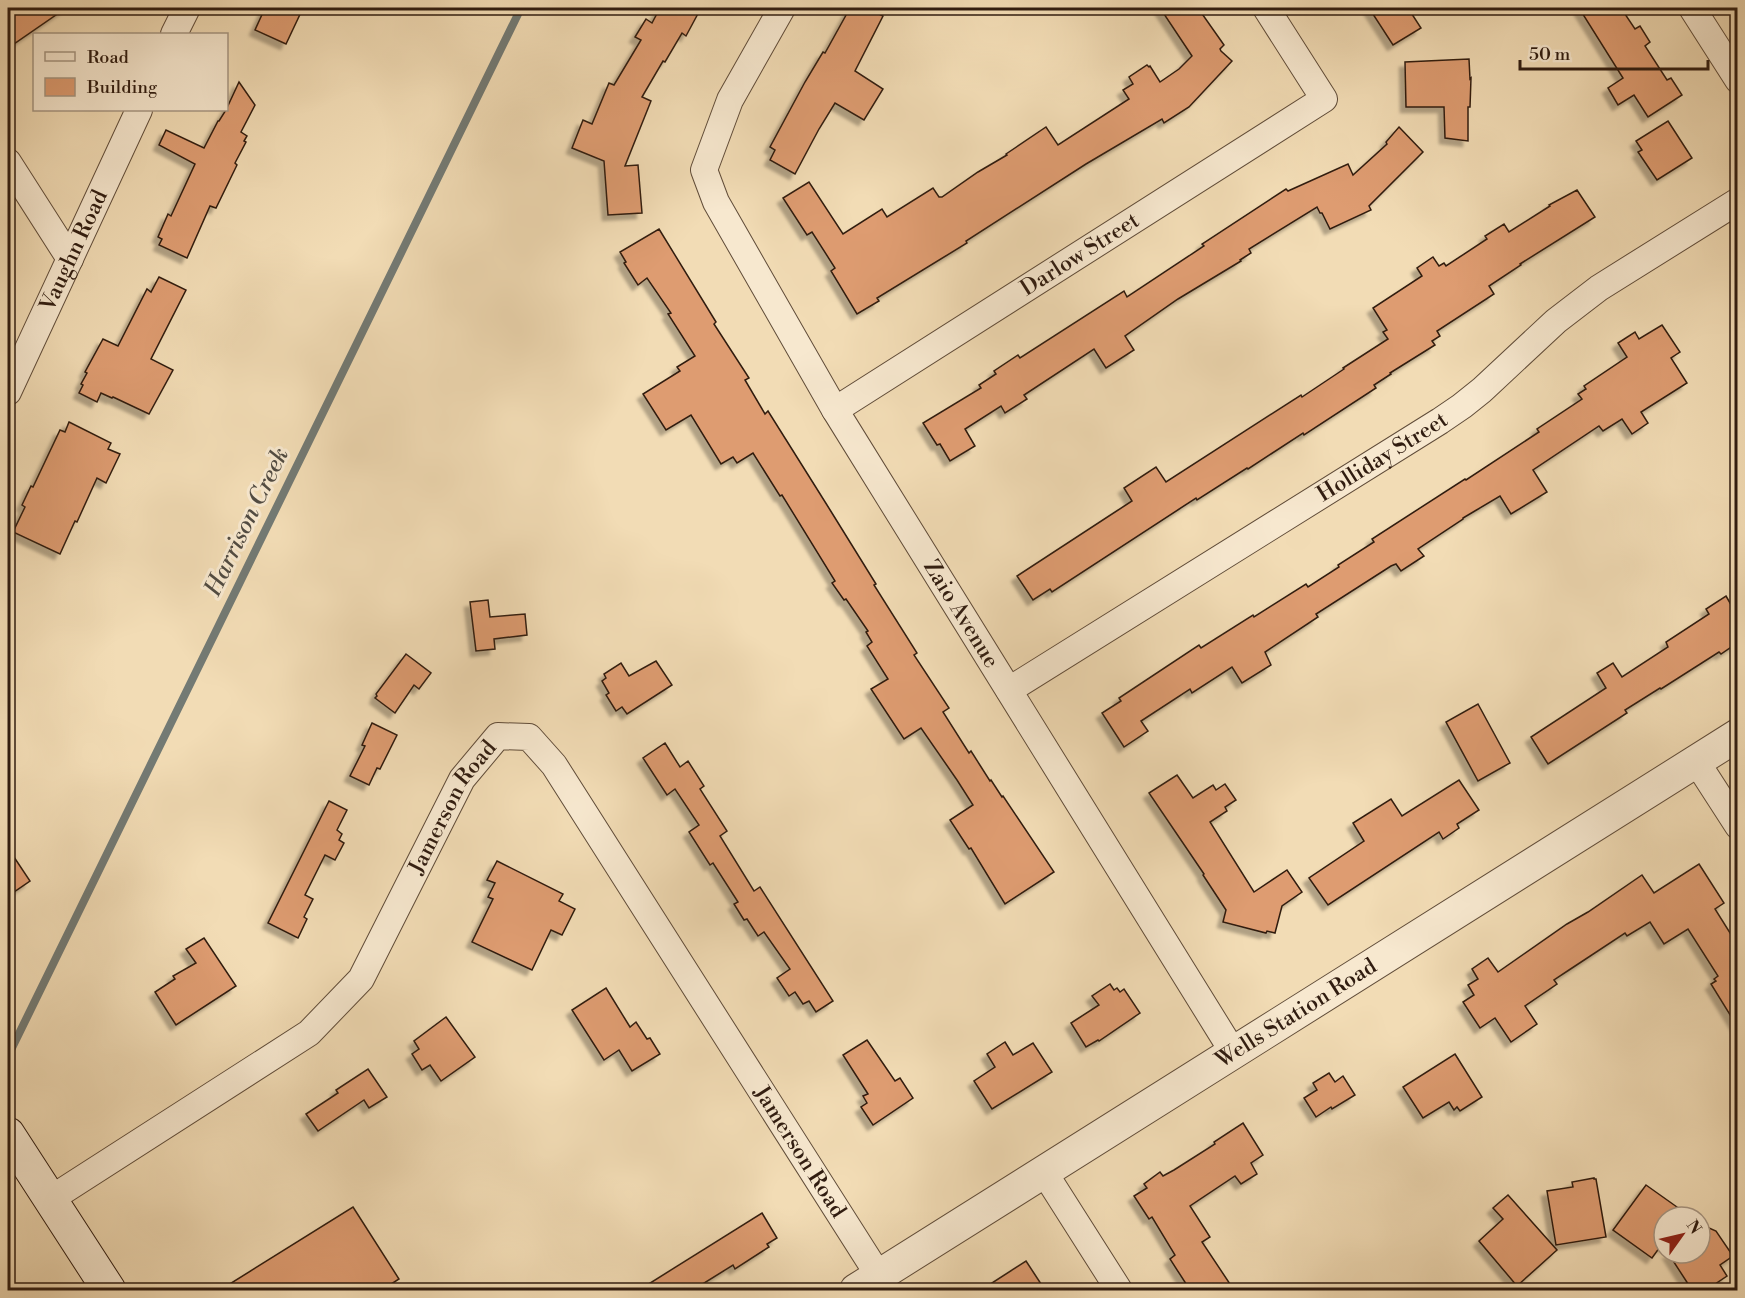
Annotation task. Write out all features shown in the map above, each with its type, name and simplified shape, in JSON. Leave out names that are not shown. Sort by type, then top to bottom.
[{"type":"main road","points":[[8,1134],[109,1290]]},
{"type":"street","points":[[174,33],[187,8]]},
{"type":"street","name":"Zaio Avenue","points":[[782,8],[730,100],[704,170],[716,202],[835,410],[1233,1052]]},
{"type":"street","name":"Darlow Street","points":[[835,410],[1324,99],[1266,8]]},
{"type":"street","points":[[1692,8],[1737,80]]},
{"type":"street","name":"Vaughn Road","points":[[8,392],[139,111]]},
{"type":"street","points":[[8,162],[70,259]]},
{"type":"street","name":"Holliday Street","points":[[1009,690],[1447,416],[1482,390],[1556,321],[1599,288],[1737,201]]},
{"type":"street","name":"Wells Station Road","points":[[867,1283],[1737,735]]},
{"type":"street","name":"Jamerson Road","points":[[49,1200],[309,1033],[361,979],[462,779],[498,736],[529,737],[554,765],[867,1283]]},
{"type":"street","points":[[1696,761],[1737,826]]},
{"type":"street","points":[[1044,1172],[1119,1290]]},
{"type":"building","points":[[8,8],[66,8],[8,48]]},
{"type":"building","points":[[265,8],[303,8],[286,44],[255,30]]},
{"type":"building","points":[[660,8],[701,8],[686,36],[682,33],[642,97],[651,101],[625,166],[638,165],[642,213],[608,215],[604,161],[572,148],[583,120],[592,124],[609,83],[614,85],[641,40],[635,37],[646,19],[652,23]]},
{"type":"building","points":[[850,8],[867,8],[883,16],[855,71],[883,89],[864,120],[835,103],[795,174],[770,160],[775,150],[770,147],[805,82],[823,52],[825,53]]},
{"type":"building","points":[[1160,8],[1198,8],[1224,45],[1221,51],[1232,61],[1189,107],[1164,123],[1162,119],[1086,164],[966,241],[967,243],[877,298],[879,301],[857,314],[831,271],[835,268],[812,232],[807,235],[783,198],[809,182],[843,234],[882,209],[887,217],[933,188],[939,197],[942,197],[1046,127],[1058,145],[1129,99],[1123,90],[1133,84],[1129,77],[1147,65],[1160,82],[1179,69],[1192,56]]},
{"type":"building","points":[[1369,8],[1408,8],[1421,28],[1393,45]]},
{"type":"building","points":[[1579,8],[1621,8],[1635,29],[1640,26],[1650,42],[1645,46],[1667,80],[1671,78],[1682,95],[1648,117],[1634,95],[1618,105],[1608,88],[1623,78]]},
{"type":"building","points":[[1469,59],[1471,78],[1468,141],[1445,138],[1444,107],[1406,107],[1405,62]]},
{"type":"building","points":[[239,82],[255,105],[241,132],[247,136],[235,163],[237,165],[216,208],[210,206],[187,258],[159,245],[162,239],[158,237],[168,214],[171,216],[195,164],[159,145],[166,130],[204,148],[218,121],[225,111],[228,111],[228,106]]},
{"type":"building","points":[[1668,121],[1692,158],[1657,180],[1638,152],[1642,150],[1636,141]]},
{"type":"building","points":[[1399,127],[1423,152],[1369,206],[1371,210],[1330,229],[1317,207],[1249,249],[1251,253],[1241,261],[1178,299],[1125,336],[1134,350],[1106,368],[1094,349],[1024,395],[1027,399],[1005,413],[1001,406],[965,429],[975,446],[950,461],[940,444],[937,445],[923,423],[981,388],[979,385],[996,374],[994,371],[1018,355],[1020,358],[1124,291],[1127,297],[1286,189],[1288,191],[1348,164],[1353,175],[1387,144],[1386,142]]},
{"type":"building","points":[[1577,190],[1595,217],[1489,286],[1494,294],[1437,331],[1440,336],[1432,341],[1435,345],[1390,373],[1374,385],[1376,388],[1304,435],[1303,433],[1197,500],[1196,498],[1052,592],[1050,589],[1033,600],[1017,576],[1132,501],[1124,488],[1156,467],[1166,482],[1301,395],[1302,397],[1388,339],[1383,332],[1387,330],[1373,308],[1422,276],[1417,268],[1433,257],[1439,266],[1444,263],[1446,266],[1487,239],[1485,236],[1504,224],[1509,232],[1549,205]]},
{"type":"building","points":[[659,229],[716,322],[714,324],[749,378],[745,380],[765,414],[768,411],[917,653],[914,655],[949,708],[943,712],[969,753],[971,751],[1054,872],[1005,904],[971,848],[969,849],[950,820],[973,805],[921,728],[904,739],[871,689],[888,679],[867,646],[872,642],[866,632],[868,631],[832,583],[835,581],[753,453],[737,463],[733,457],[721,464],[691,415],[666,430],[643,394],[680,371],[677,367],[695,356],[668,314],[671,313],[647,278],[638,285],[620,252]]},
{"type":"building","points":[[159,277],[186,290],[151,359],[173,370],[149,414],[101,393],[97,402],[79,393],[87,373],[85,372],[103,339],[118,346],[147,289],[151,292]]},
{"type":"building","points":[[1662,325],[1680,352],[1671,358],[1687,383],[1641,412],[1648,423],[1632,434],[1622,419],[1603,431],[1599,426],[1533,470],[1547,492],[1511,514],[1500,496],[1463,518],[1418,549],[1424,556],[1401,571],[1396,564],[1391,566],[1316,614],[1318,617],[1265,652],[1271,665],[1242,683],[1232,667],[1192,693],[1190,689],[1141,721],[1148,731],[1124,747],[1102,713],[1121,701],[1119,698],[1199,645],[1201,648],[1306,584],[1308,587],[1374,542],[1372,539],[1539,432],[1537,429],[1582,399],[1578,394],[1586,389],[1584,386],[1627,357],[1618,343],[1635,332],[1639,339]]},
{"type":"building","points":[[69,422],[111,443],[108,449],[120,454],[106,483],[97,478],[60,554],[13,532],[25,507],[22,505],[31,486],[33,487],[60,430],[65,432]]},
{"type":"building","points":[[1726,596],[1737,615],[1737,643],[1625,710],[1627,713],[1548,764],[1531,737],[1606,688],[1597,673],[1613,663],[1622,677],[1668,647],[1666,642],[1709,614],[1706,609]]},
{"type":"building","points":[[488,600],[490,617],[525,614],[527,635],[494,639],[495,649],[476,651],[470,602]]},
{"type":"building","points":[[406,654],[431,673],[419,689],[414,685],[395,713],[375,698]]},
{"type":"building","points":[[656,661],[672,685],[627,714],[622,707],[616,711],[606,695],[609,693],[602,681],[606,678],[604,674],[621,663],[629,676]]},
{"type":"building","points":[[1478,704],[1510,763],[1478,781],[1446,722]]},
{"type":"building","points":[[372,723],[397,735],[369,785],[350,776],[365,746],[362,745]]},
{"type":"building","points":[[665,743],[680,767],[688,761],[704,786],[700,789],[727,831],[720,836],[754,891],[760,887],[833,1001],[816,1012],[809,1001],[803,1004],[795,992],[789,996],[777,978],[790,969],[764,932],[758,936],[747,919],[744,920],[734,904],[738,902],[713,863],[710,865],[689,832],[699,825],[675,789],[667,795],[643,758]]},
{"type":"building","points":[[1177,775],[1193,798],[1213,785],[1216,790],[1225,784],[1236,800],[1225,807],[1227,811],[1210,822],[1254,892],[1287,870],[1302,892],[1282,906],[1275,933],[1267,931],[1266,933],[1223,922],[1226,910],[1149,793]]},
{"type":"building","points":[[1459,780],[1479,810],[1457,824],[1459,828],[1443,839],[1439,832],[1328,905],[1309,878],[1364,841],[1353,823],[1391,799],[1402,816]]},
{"type":"building","points":[[329,801],[347,810],[337,830],[342,834],[339,840],[344,843],[335,860],[325,855],[305,895],[313,899],[304,917],[307,919],[298,938],[268,923]]},
{"type":"building","points":[[8,848],[30,881],[8,896]]},
{"type":"building","points":[[497,861],[563,894],[559,901],[575,909],[562,935],[551,930],[532,970],[472,942],[493,899],[488,897],[495,883],[487,880]]},
{"type":"building","points":[[1699,864],[1724,903],[1715,909],[1737,944],[1737,1026],[1711,984],[1718,976],[1688,929],[1664,944],[1650,922],[1627,936],[1625,933],[1554,980],[1557,984],[1525,1006],[1537,1024],[1511,1042],[1495,1018],[1480,1028],[1463,1002],[1474,995],[1468,985],[1478,979],[1472,969],[1488,958],[1498,972],[1642,875],[1654,893]]},
{"type":"building","points":[[204,938],[236,986],[176,1025],[155,992],[175,979],[173,976],[196,963],[186,949]]},
{"type":"building","points":[[1110,984],[1114,990],[1117,988],[1120,992],[1124,989],[1140,1013],[1099,1041],[1086,1047],[1071,1023],[1099,1005],[1092,996]]},
{"type":"building","points":[[606,988],[630,1027],[636,1022],[660,1054],[632,1071],[619,1050],[604,1060],[572,1010]]},
{"type":"building","points":[[446,1017],[475,1057],[441,1081],[430,1065],[422,1070],[412,1054],[419,1049],[414,1041]]},
{"type":"building","points":[[867,1040],[895,1081],[900,1078],[913,1098],[873,1125],[861,1107],[867,1103],[863,1096],[868,1094],[843,1055]]},
{"type":"building","points":[[1005,1042],[1013,1055],[1033,1043],[1052,1072],[992,1109],[974,1081],[995,1067],[987,1054]]},
{"type":"building","points":[[1455,1054],[1482,1097],[1460,1111],[1457,1107],[1454,1110],[1449,1102],[1423,1118],[1403,1087]]},
{"type":"building","points":[[368,1069],[387,1097],[369,1108],[364,1100],[318,1131],[306,1114],[338,1093],[336,1090]]},
{"type":"building","points":[[1329,1073],[1335,1082],[1343,1076],[1355,1095],[1316,1117],[1304,1098],[1317,1090],[1313,1083]]},
{"type":"building","points":[[1243,1123],[1263,1155],[1251,1163],[1257,1174],[1241,1184],[1235,1176],[1190,1206],[1210,1237],[1202,1242],[1234,1290],[1190,1290],[1170,1259],[1175,1255],[1152,1217],[1149,1219],[1134,1196],[1147,1188],[1144,1184],[1160,1172],[1163,1176],[1174,1170]]},
{"type":"building","points":[[1594,1178],[1606,1237],[1556,1245],[1547,1191],[1573,1187],[1572,1182]]},
{"type":"building","points":[[1646,1185],[1674,1205],[1652,1205],[1652,1258],[1613,1230]]},
{"type":"building","points":[[1508,1195],[1557,1250],[1517,1286],[1479,1241],[1503,1219],[1493,1208]]},
{"type":"building","points":[[353,1207],[399,1279],[382,1290],[220,1290]]},
{"type":"building","points":[[762,1213],[777,1238],[767,1244],[769,1247],[735,1269],[733,1265],[693,1290],[639,1290]]},
{"type":"building","points":[[1712,1229],[1716,1231],[1733,1256],[1720,1265],[1727,1276],[1706,1290],[1692,1290],[1676,1265],[1712,1265]]},
{"type":"building","points":[[1026,1261],[1045,1290],[981,1290]]},
{"type":"waterway","name":"Harrison Creek","points":[[9,1054],[521,8]]}]
